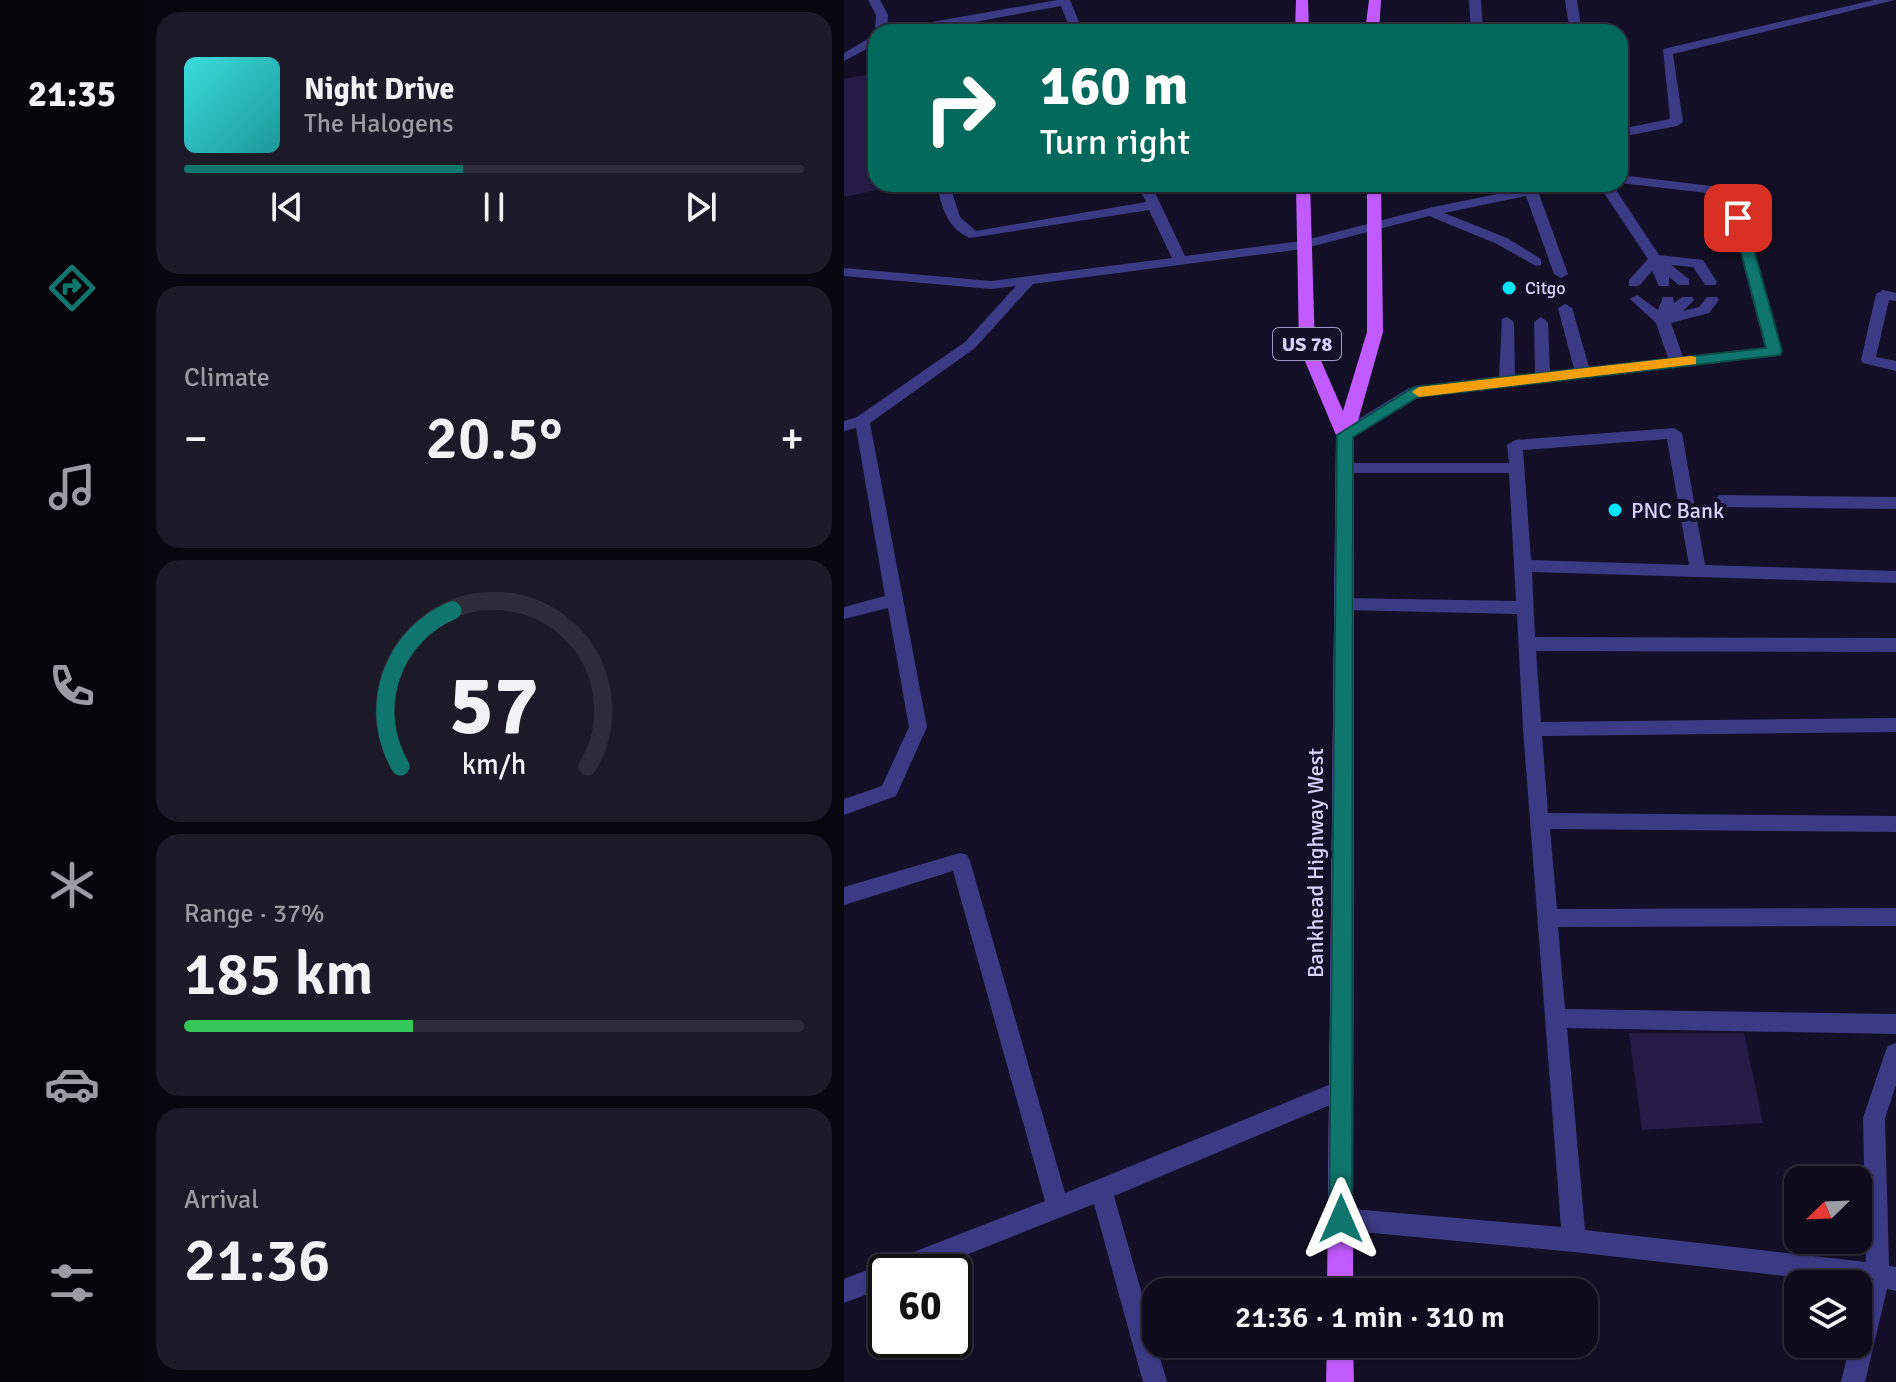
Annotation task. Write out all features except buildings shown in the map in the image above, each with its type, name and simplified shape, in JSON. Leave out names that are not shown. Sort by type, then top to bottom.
[{"type":"main road","points":[[1302,0],[1302,24]]},
{"type":"main road","points":[[1373,24],[1375,0]]},
{"type":"main road","name":"Bankhead Highway West","points":[[1303,192],[1307,347],[1345,435]]},
{"type":"main road","name":"Bankhead Highway West","points":[[1340,1278],[1345,435],[1375,332],[1374,192]]},
{"type":"main road","points":[[1340,1358],[1340,1382]]},
{"type":"lane","points":[[874,0],[882,15],[881,24]]},
{"type":"lane","points":[[1475,0],[1476,24]]},
{"type":"lane","points":[[1571,0],[1575,24]]},
{"type":"lane","points":[[1628,131],[1677,122],[1667,52],[1889,0]]},
{"type":"lane","points":[[942,24],[1064,1],[1074,24]]},
{"type":"lane","points":[[844,57],[868,45]]},
{"type":"lane","points":[[1345,435],[1414,392],[1775,351],[1731,192],[1628,180]]},
{"type":"lane","points":[[945,192],[950,213],[956,222],[975,235],[1154,205]]},
{"type":"lane","points":[[1148,192],[1179,258]]},
{"type":"lane","points":[[844,272],[991,285],[1179,258],[1302,245],[1429,212],[1526,192]]},
{"type":"lane","points":[[1531,192],[1561,274]]},
{"type":"lane","points":[[1610,192],[1655,259],[1664,283]]},
{"type":"lane","points":[[1429,212],[1504,242],[1536,262]]},
{"type":"lane","points":[[1503,263],[1501,252],[1504,242]]},
{"type":"lane","points":[[1655,259],[1698,263],[1710,282]]},
{"type":"lane","points":[[1655,259],[1684,282]]},
{"type":"lane","points":[[1634,283],[1655,259]]},
{"type":"lane","points":[[844,426],[862,421],[970,345],[1030,279]]},
{"type":"lane","points":[[1896,297],[1883,294],[1868,360],[1896,366]]},
{"type":"lane","points":[[1637,299],[1663,321],[1677,362]]},
{"type":"lane","points":[[1663,321],[1668,300]]},
{"type":"lane","points":[[1663,321],[1687,300]]},
{"type":"lane","points":[[1663,321],[1704,310],[1712,300]]},
{"type":"lane","points":[[1565,308],[1583,373]]},
{"type":"lane","points":[[1507,322],[1507,381]]},
{"type":"lane","points":[[1541,322],[1543,377]]},
{"type":"lane","points":[[844,807],[889,791],[918,727],[862,421]]},
{"type":"lane","points":[[1574,1240],[1532,729],[1515,445],[1674,433],[1698,571]]},
{"type":"lane","points":[[1345,468],[1517,468]]},
{"type":"lane","points":[[1720,501],[1896,503]]},
{"type":"lane","points":[[1523,566],[1896,577]]},
{"type":"lane","points":[[844,613],[895,600]]},
{"type":"lane","points":[[1344,604],[1525,608]]},
{"type":"lane","points":[[1528,644],[1896,645]]},
{"type":"lane","points":[[1532,729],[1896,725]]},
{"type":"lane","points":[[1540,821],[1896,824]]},
{"type":"lane","points":[[844,896],[960,861],[1058,1207]]},
{"type":"lane","points":[[1549,918],[1896,917]]},
{"type":"lane","points":[[1557,1018],[1896,1024]]},
{"type":"lane","points":[[1853,1382],[1887,1277],[1874,1118],[1896,1053]]},
{"type":"lane","points":[[939,1254],[1341,1090]]},
{"type":"lane","points":[[1101,1190],[1155,1382]]},
{"type":"lane","points":[[1341,1219],[1574,1240],[1887,1277]]},
{"type":"lane","points":[[844,1291],[868,1282]]},
{"type":"slow traffic","points":[[1419,392],[1691,361]]},
{"type":"place","name":"Citgo","points":[[1509,288]]},
{"type":"place","name":"PNC Bank","points":[[1615,510]]},
{"type":"route","points":[[1341,1219],[1345,435],[1414,392],[1775,351],[1738,218]]}]
